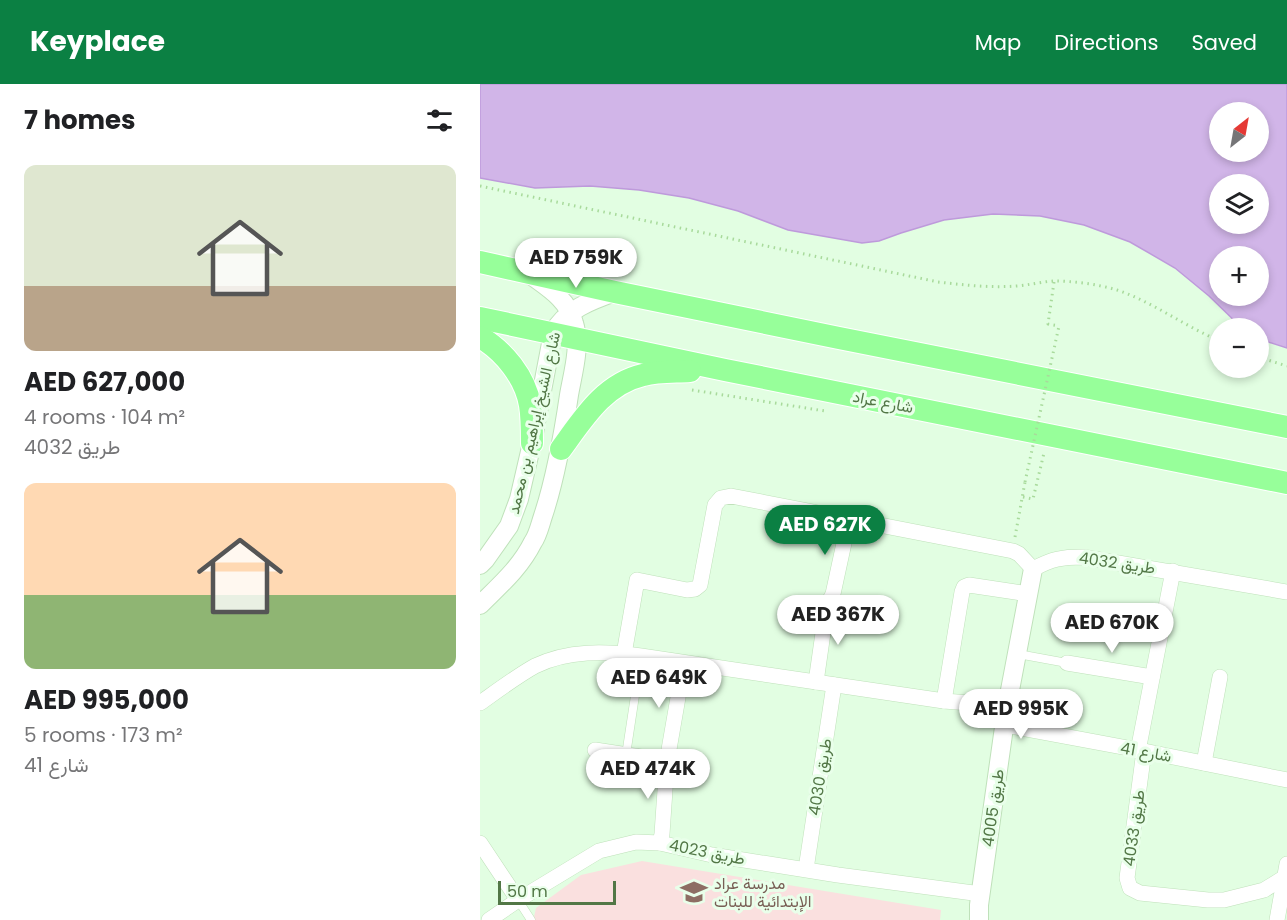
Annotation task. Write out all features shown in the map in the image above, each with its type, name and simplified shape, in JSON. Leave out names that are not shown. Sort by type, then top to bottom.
[{"type":"main road","points":[[480,262],[615,292],[1287,427]]},
{"type":"main road","name":"شارع عراد","points":[[480,318],[724,370],[1287,483]]},
{"type":"main road","points":[[480,337],[504,355],[524,387],[530,405],[532,443]]},
{"type":"main road","points":[[561,449],[608,390],[628,379],[659,372],[724,370]]},
{"type":"street","name":"شارع الشيخ إبراهيم بن محمد","points":[[480,605],[519,566],[535,540],[551,492],[561,449],[578,338],[571,313],[565,304],[527,272]]},
{"type":"street","name":"شارع الشيخ إبراهيم بن محمد","points":[[480,565],[509,526],[519,499],[553,333],[571,313],[585,304],[615,292]]},
{"type":"street","points":[[624,654],[637,580],[687,590],[695,589],[699,585],[715,505],[721,498],[731,496],[1013,551],[1033,569]]},
{"type":"street","points":[[816,682],[827,605],[833,594],[849,520]]},
{"type":"street","name":"طريق 4032","points":[[1033,569],[1063,557],[1083,557],[1287,592]]},
{"type":"street","name":"طريق 4005","points":[[978,910],[1007,706],[1033,569]]},
{"type":"street","points":[[1141,751],[1152,677],[1173,572]]},
{"type":"street","points":[[944,701],[964,587],[969,585],[1029,594]]},
{"type":"street","points":[[480,703],[535,666],[572,654],[624,654],[944,701],[1007,706]]},
{"type":"street","points":[[660,843],[667,760],[684,663]]},
{"type":"street","points":[[1067,663],[1152,677]]},
{"type":"street","points":[[1204,763],[1220,678]]},
{"type":"street","name":"طريق 4030","points":[[806,869],[834,685]]},
{"type":"street","name":"شارع 41","points":[[1005,725],[1287,780]]},
{"type":"street","points":[[595,750],[667,760]]},
{"type":"street","name":"طريق 4033","points":[[1141,751],[1127,878],[1130,888],[1140,894],[1224,900],[1264,890],[1286,871]]},
{"type":"street","name":"طريق 4023","points":[[489,920],[599,851],[636,842],[660,843],[712,855],[806,869],[978,910]]},
{"type":"street","points":[[480,843],[519,900]]},
{"type":"street","points":[[1277,920],[1286,871]]},
{"type":"lane","points":[[1017,653],[1067,663]]},
{"type":"lane","points":[[626,755],[641,656]]},
{"type":"lane","points":[[519,900],[531,920]]},
{"type":"path","points":[[480,186],[938,282],[977,286],[1015,286],[1054,281],[1081,283],[1116,290],[1149,303],[1180,322],[1209,336]]},
{"type":"path","points":[[1013,551],[1025,482],[1059,326],[1048,324],[1054,281]]},
{"type":"path","points":[[1269,360],[1287,366]]},
{"type":"path","points":[[1023,497],[1034,499],[1045,447]]},
{"type":"shaded area","points":[[480,84],[1287,84],[1287,348],[1269,342],[1269,318],[1232,318],[1219,306],[1269,306],[1269,246],[1209,246],[1209,296],[1175,268],[1130,242],[1084,225],[1040,216],[993,214],[944,220],[879,241],[862,243],[788,230],[738,211],[689,198],[639,190],[590,186],[535,188],[480,178]]},
{"type":"shaded area","name":"مدرسة عراد الإبتدائية للبنات","points":[[642,861],[941,910],[940,920],[530,920],[534,917],[536,908],[581,875]]},
{"type":"place","name":"مدرسة عراد الإبتدائية للبنات","points":[[694,892]]}]
